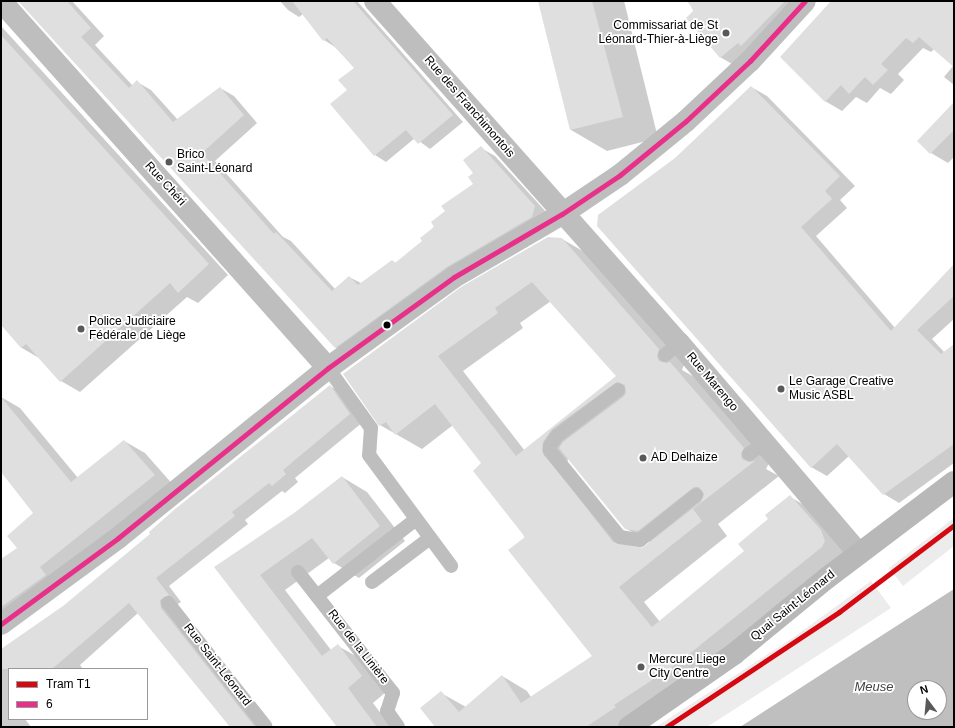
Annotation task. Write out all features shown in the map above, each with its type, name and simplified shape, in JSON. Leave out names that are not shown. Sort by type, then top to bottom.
[{"type":"main road","name":"Quai Saint-Léonard","points":[[629,727],[734,654],[859,554],[954,482]]},
{"type":"street","name":"Rue Chéri","points":[[1,1],[328,368]]},
{"type":"street","name":"Rue des Franchimontois","points":[[375,1],[562,214]]},
{"type":"street","points":[[1,624],[122,543],[328,368],[454,277],[562,214],[620,175],[686,121],[750,61],[805,1]]},
{"type":"street","name":"Rue Marengo","points":[[562,214],[756,449],[827,514],[859,554]]},
{"type":"lane","points":[[328,368],[371,428],[369,455],[415,520],[451,566]]},
{"type":"lane","points":[[618,390],[557,436],[550,446],[550,451],[620,537],[640,540],[696,495]]},
{"type":"lane","points":[[317,596],[415,520]]},
{"type":"lane","points":[[372,582],[430,538]]},
{"type":"lane","name":"Rue de la Linière","points":[[298,572],[393,693],[387,711],[398,727]]},
{"type":"lane","name":"Rue Saint-Léonard","points":[[168,603],[265,726]]},
{"type":"shaded area","points":[[954,518],[954,546],[903,586],[889,568]]},
{"type":"shaded area","points":[[871,581],[891,608],[707,727],[656,727],[794,637]]},
{"type":"water","name":"Meuse","points":[[954,589],[954,727],[740,727]]},
{"type":"building","points":[[18,1],[67,1],[91,28],[81,37],[129,88],[137,80],[173,122],[220,87],[244,115],[202,153],[274,234],[276,232],[332,291],[349,276],[358,285],[392,260],[395,263],[422,241],[420,238],[434,227],[431,222],[445,211],[441,206],[473,184],[468,177],[473,173],[463,160],[481,146],[535,206],[532,217],[447,267],[335,348]]},
{"type":"building","points":[[292,1],[353,1],[453,115],[418,144],[406,130],[374,156],[330,104],[347,90],[338,80],[354,68],[327,38],[323,41]]},
{"type":"building","points":[[538,1],[592,1],[623,117],[570,130]]},
{"type":"building","name":"Commissariat de St Léonard-Thier-à-Liège","points":[[687,1],[785,1],[741,46],[738,43],[720,58],[686,18],[694,10]]},
{"type":"building","points":[[831,1],[954,1],[954,67],[919,37],[913,43],[906,38],[881,64],[888,70],[873,85],[865,77],[849,94],[841,85],[825,102],[780,57]]},
{"type":"building","points":[[1,35],[209,264],[178,293],[170,283],[60,382],[26,344],[21,348],[1,325]]},
{"type":"building","points":[[751,86],[840,176],[825,191],[832,199],[801,227],[891,331],[954,264],[954,296],[917,330],[941,354],[954,344],[954,444],[883,495],[837,444],[811,468],[597,226],[598,215],[675,158]]},
{"type":"building","points":[[954,102],[954,130],[930,154],[917,141]]},
{"type":"building","points":[[548,237],[562,238],[659,349],[657,356],[659,361],[666,363],[670,362],[744,448],[741,454],[742,459],[749,462],[755,461],[693,509],[702,521],[619,587],[652,627],[744,551],[738,544],[768,519],[765,515],[790,495],[821,530],[825,541],[822,547],[678,663],[614,705],[616,707],[586,727],[435,727],[420,708],[441,691],[459,712],[502,675],[521,703],[592,656],[508,550],[525,537],[473,471],[481,463],[435,404],[395,435],[386,422],[379,426],[343,374],[461,287]],"holes":[[[532,282],[616,376],[516,456],[438,356],[498,313],[495,308]],[[617,382],[625,385],[626,393],[623,397],[563,442],[559,448],[625,529],[638,531],[694,487],[699,487],[704,494],[701,502],[642,548],[613,542],[542,451],[543,442],[552,429]]]},
{"type":"building","points":[[330,385],[350,414],[283,470],[286,474],[272,486],[269,483],[232,512],[235,516],[156,578],[169,595],[160,600],[161,608],[255,727],[230,727],[129,603],[53,668],[1,669],[1,649],[63,606],[150,534],[149,532],[174,510]]},
{"type":"building","points":[[1,397],[71,482],[124,440],[155,475],[40,567],[46,575],[1,607],[1,559],[17,548],[7,536],[33,513],[1,472]]},
{"type":"building","points":[[342,476],[380,526],[333,564],[312,538],[260,575],[322,656],[338,644],[362,676],[348,688],[377,727],[337,727],[214,567],[294,513]]},
{"type":"tram line","name":"T1","points":[[666,727],[839,612],[954,525]]},
{"type":"transit line","name":"6","points":[[1,624],[118,538],[328,368],[454,277],[562,214],[620,175],[686,121],[750,61],[805,1]]},
{"type":"place","name":"Commissariat de St Léonard-Thier-à-Liège","points":[[726,33]]},
{"type":"place","name":"Brico Saint-Léonard","points":[[169,162]]},
{"type":"place","name":"Police Judiciaire Fédérale de Liège","points":[[81,329]]},
{"type":"place","name":"Le Garage Creative Music ASBL","points":[[781,389]]},
{"type":"place","name":"AD Delhaize","points":[[643,458]]},
{"type":"place","name":"Mercure Liege City Centre","points":[[641,667]]}]
